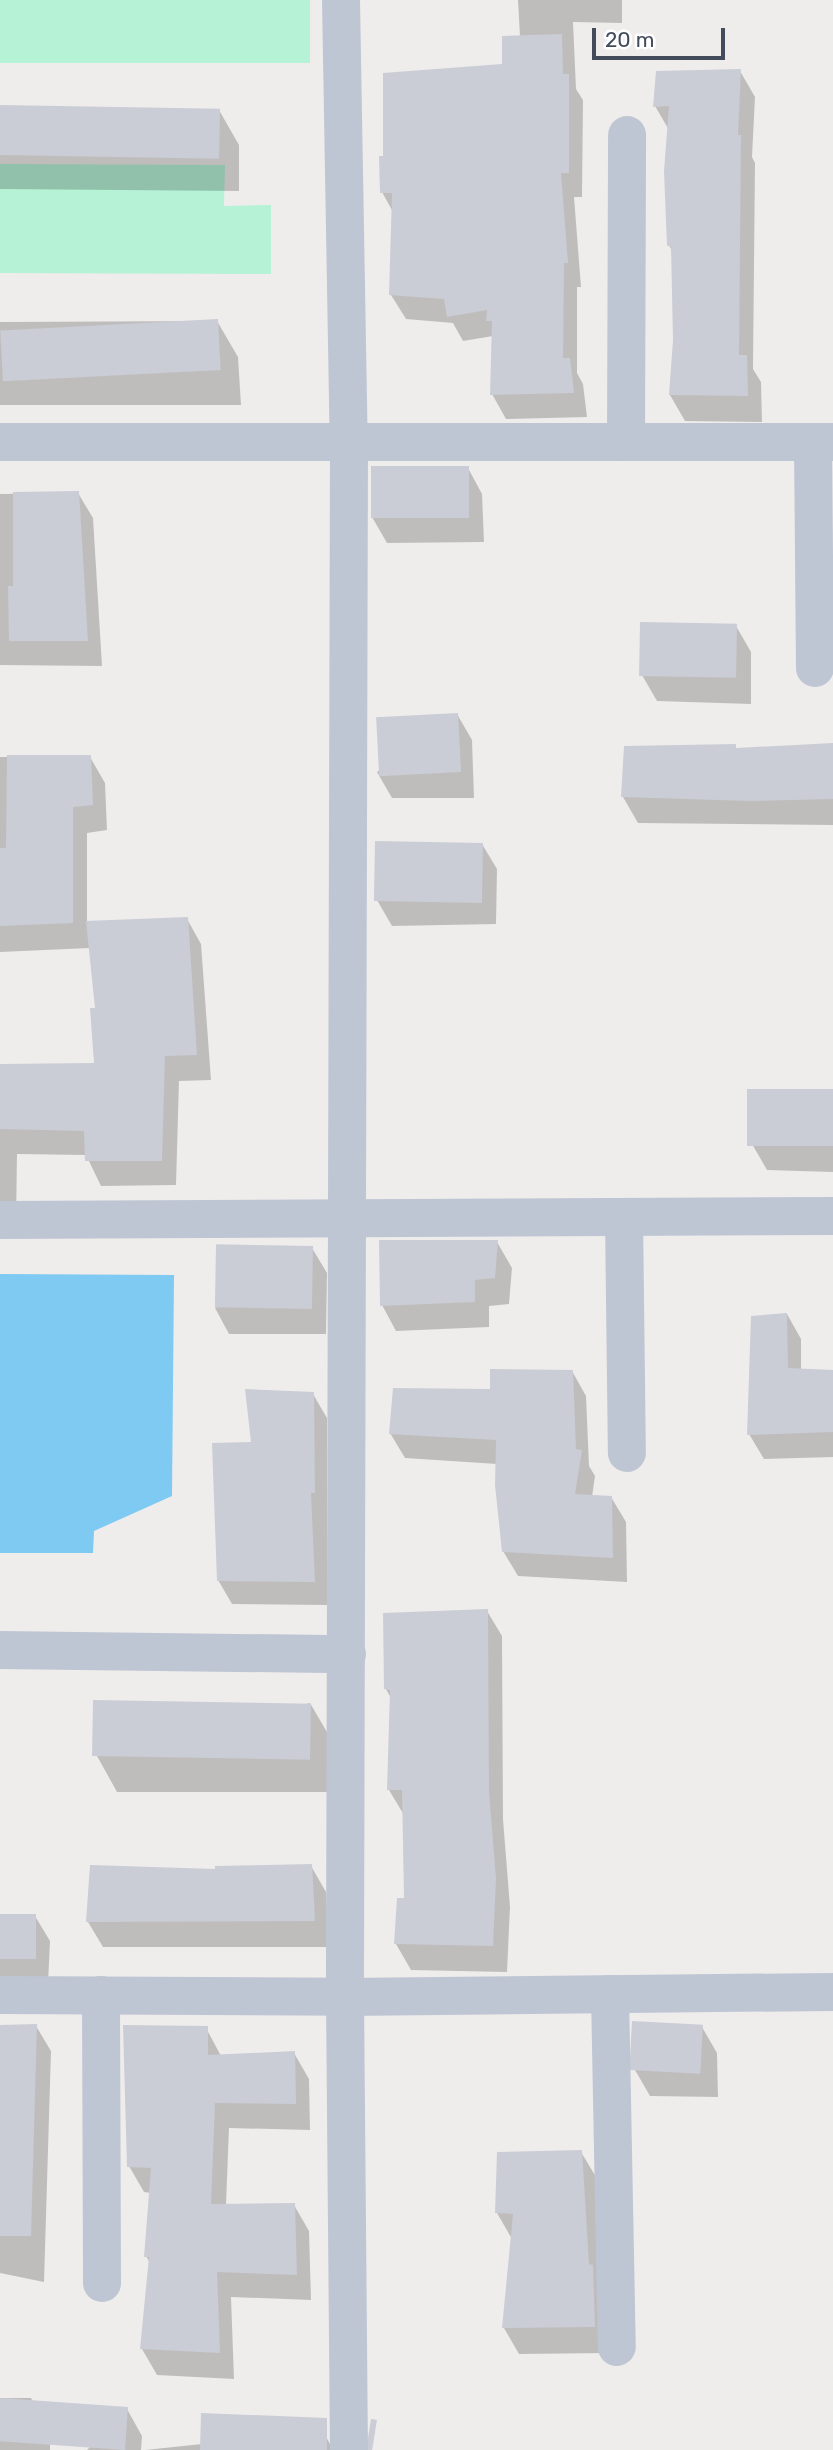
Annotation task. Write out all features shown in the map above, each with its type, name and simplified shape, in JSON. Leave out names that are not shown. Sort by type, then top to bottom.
[{"type":"street","points":[[341,0],[349,442],[345,1997],[349,2450]]},
{"type":"street","points":[[626,442],[627,135]]},
{"type":"street","points":[[0,442],[823,442],[815,668]]},
{"type":"street","points":[[0,1220],[833,1216]]},
{"type":"street","points":[[624,1217],[627,1453]]},
{"type":"street","points":[[0,1650],[347,1654]]},
{"type":"street","points":[[0,1995],[345,1997],[833,1992]]},
{"type":"street","points":[[610,1994],[617,2347]]},
{"type":"street","points":[[101,1995],[102,2283]]},
{"type":"green space","points":[[0,0],[310,0],[310,63],[0,63]]},
{"type":"green space","points":[[0,164],[225,165],[224,206],[271,205],[271,274],[0,273]]},
{"type":"water","points":[[0,1274],[174,1275],[172,1496],[94,1531],[93,1553],[0,1553]]},
{"type":"building","points":[[562,34],[563,74],[569,74],[569,173],[561,173],[568,263],[564,263],[563,358],[570,358],[574,393],[490,395],[492,321],[486,321],[487,310],[447,317],[444,299],[389,295],[392,193],[380,193],[379,156],[383,156],[383,73],[502,64],[502,36]]},
{"type":"building","points":[[741,69],[738,135],[741,135],[739,355],[747,355],[748,396],[669,395],[673,340],[671,246],[667,246],[664,171],[669,106],[653,107],[656,71]]},
{"type":"building","points":[[0,105],[220,109],[219,159],[0,155]]},
{"type":"building","points":[[218,319],[221,370],[3,381],[0,330]]},
{"type":"building","points":[[371,466],[469,466],[469,518],[371,518]]},
{"type":"building","points":[[79,491],[88,641],[9,641],[8,586],[13,586],[13,492]]},
{"type":"building","points":[[640,622],[737,624],[736,678],[639,676]]},
{"type":"building","points":[[458,713],[461,772],[379,776],[376,717]]},
{"type":"building","points":[[833,743],[833,799],[751,801],[621,797],[624,746],[736,744],[736,748]]},
{"type":"building","points":[[7,755],[91,755],[93,805],[73,807],[73,923],[0,926],[0,848],[6,848]]},
{"type":"building","points":[[375,841],[483,843],[482,903],[374,901]]},
{"type":"building","points":[[188,917],[197,1055],[165,1056],[162,1161],[85,1161],[84,1131],[0,1129],[0,1064],[94,1063],[90,1008],[95,1008],[86,921]]},
{"type":"building","points":[[747,1089],[833,1089],[833,1146],[747,1146]]},
{"type":"building","points":[[379,1240],[498,1240],[495,1278],[475,1280],[475,1302],[380,1306]]},
{"type":"building","points":[[216,1244],[313,1246],[312,1309],[215,1307]]},
{"type":"building","points":[[787,1313],[788,1368],[833,1370],[833,1432],[747,1435],[751,1316]]},
{"type":"building","points":[[490,1369],[573,1370],[576,1449],[582,1450],[575,1494],[612,1496],[613,1558],[502,1552],[495,1485],[496,1440],[389,1434],[393,1388],[490,1389]]},
{"type":"building","points":[[245,1389],[314,1392],[315,1493],[311,1493],[315,1582],[217,1581],[212,1443],[251,1442]]},
{"type":"building","points":[[488,1609],[489,1792],[496,1879],[493,1946],[394,1944],[397,1898],[404,1898],[402,1790],[387,1790],[390,1690],[384,1689],[383,1613]]},
{"type":"building","points":[[93,1700],[311,1704],[310,1760],[92,1756]]},
{"type":"building","points":[[312,1864],[315,1921],[86,1922],[90,1865],[215,1869],[215,1866]]},
{"type":"building","points":[[0,1914],[36,1914],[36,1959],[0,1959]]},
{"type":"building","points":[[632,2021],[703,2025],[700,2074],[629,2070]]},
{"type":"building","points":[[37,2024],[31,2236],[0,2236],[0,2025]]},
{"type":"building","points":[[123,2025],[208,2026],[208,2055],[295,2051],[296,2104],[215,2103],[211,2204],[295,2203],[297,2275],[217,2272],[220,2353],[140,2349],[149,2257],[144,2257],[151,2168],[127,2167]]},
{"type":"building","points":[[582,2150],[589,2264],[593,2265],[595,2327],[502,2328],[513,2214],[495,2213],[497,2152]]},
{"type":"building","points":[[0,2398],[128,2407],[125,2450],[0,2441]]},
{"type":"building","points":[[201,2413],[327,2418],[327,2450],[200,2450]]},
{"type":"building","points":[[371,2419],[377,2420],[372,2450],[366,2450]]}]
